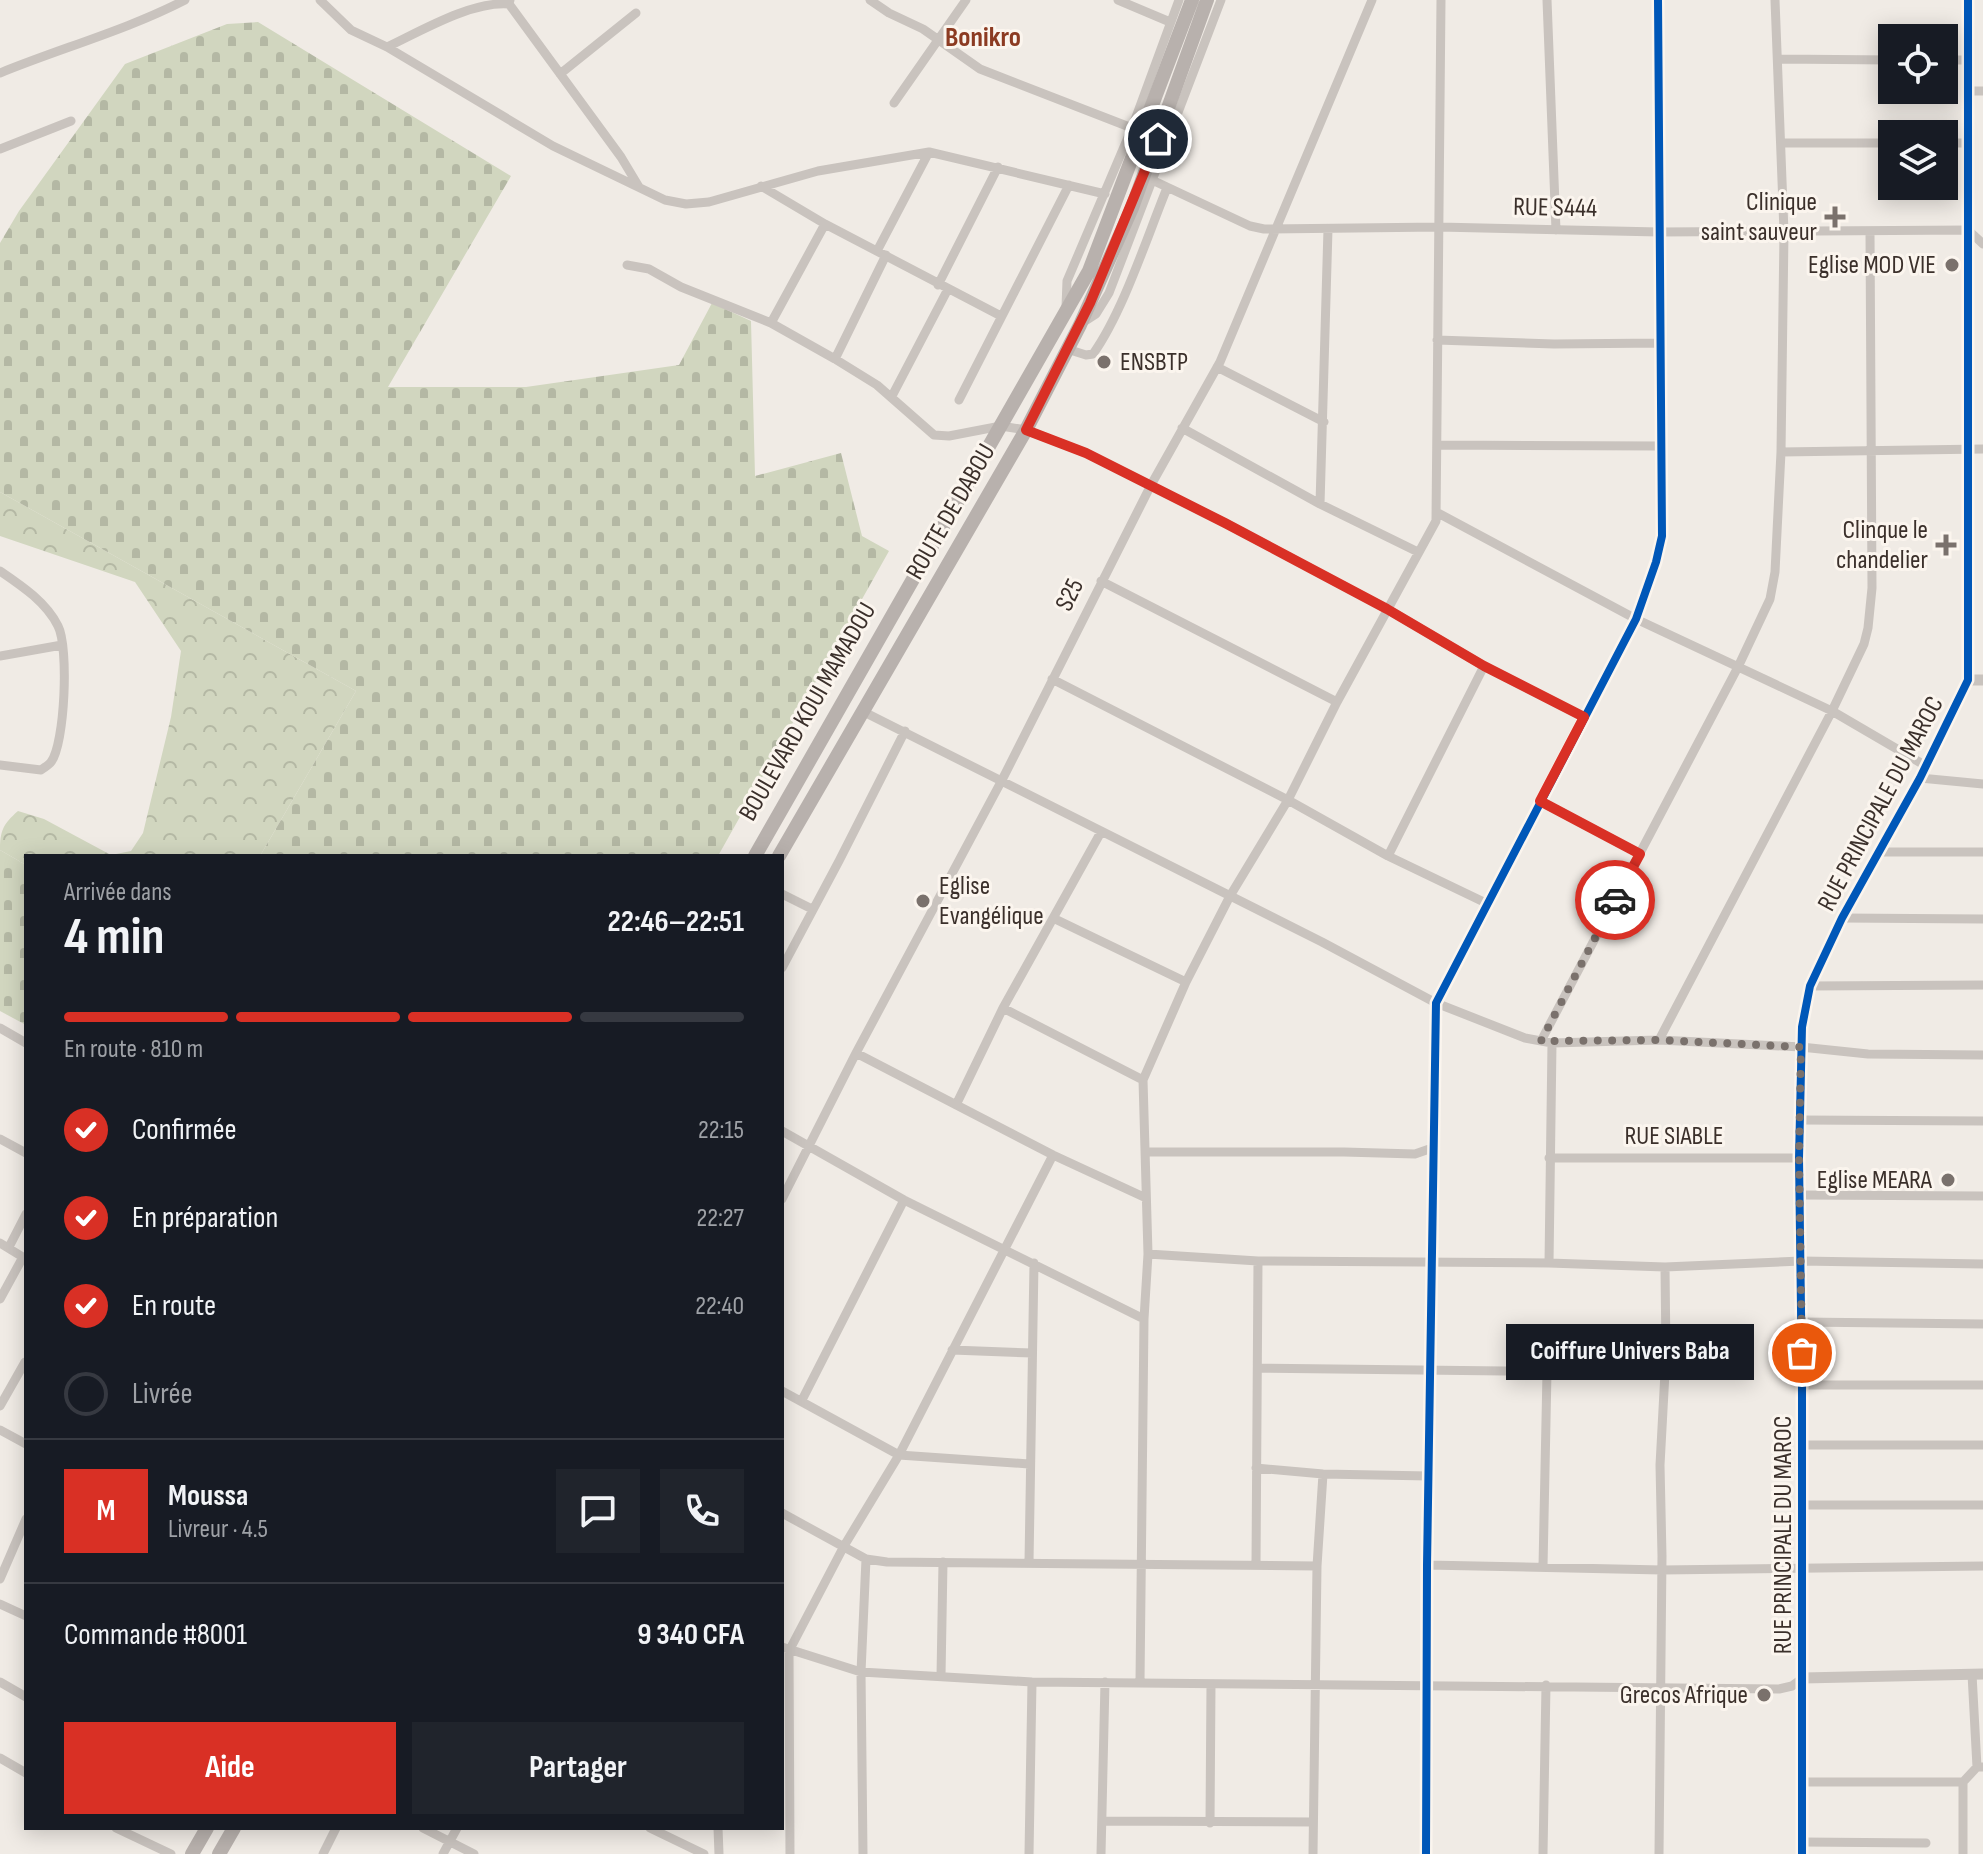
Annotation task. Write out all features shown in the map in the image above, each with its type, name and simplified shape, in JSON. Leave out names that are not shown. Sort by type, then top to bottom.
[{"type":"main road","name":"ROUTE DE DABOU","points":[[1001,426],[1089,271],[1192,0]]},
{"type":"main road","name":"ROUTE DE DABOU","points":[[780,854],[1026,430],[1080,325],[1132,208],[1207,0]]},
{"type":"main road","name":"BOULEVARD KOUI MAMADOU","points":[[756,854],[1001,426]]},
{"type":"main road","points":[[192,1854],[206,1830]]},
{"type":"main road","points":[[219,1854],[233,1830]]},
{"type":"street","points":[[0,73],[62,47],[137,22],[185,0]]},
{"type":"street","points":[[320,0],[351,30],[387,47],[553,146],[665,200],[686,204],[709,202],[818,171],[929,152],[1105,194]]},
{"type":"street","points":[[870,0],[923,29],[980,69],[1132,128]]},
{"type":"street","points":[[894,103],[966,0]]},
{"type":"street","points":[[1118,0],[1170,22]]},
{"type":"street","points":[[1066,315],[1067,281],[1132,128],[1179,0]]},
{"type":"street","points":[[1080,325],[1096,314],[1109,293],[1221,0]]},
{"type":"street","name":"S25","points":[[784,1195],[1002,780],[1151,485],[1217,367],[1372,0]]},
{"type":"street","points":[[1140,1682],[1144,1563],[1144,1319],[1148,1254],[1143,1080],[1186,982],[1230,896],[1288,800],[1337,702],[1431,533],[1438,513],[1441,0]]},
{"type":"street","points":[[1547,0],[1556,230]]},
{"type":"street","points":[[1426,1854],[1436,1003],[1636,619],[1662,536],[1658,0]]},
{"type":"street","points":[[1541,1041],[1738,667],[1770,599],[1781,452],[1784,232],[1775,0]]},
{"type":"street","points":[[1968,0],[1968,680],[1983,680]]},
{"type":"street","points":[[387,47],[466,12],[509,2],[621,157],[640,189]]},
{"type":"street","points":[[560,74],[636,13]]},
{"type":"street","points":[[1778,59],[1878,60]]},
{"type":"street","points":[[1958,60],[1968,60]]},
{"type":"street","points":[[1968,91],[1983,91]]},
{"type":"street","points":[[0,149],[71,121]]},
{"type":"street","points":[[1781,143],[1878,143]]},
{"type":"street","points":[[1958,143],[1967,143]]},
{"type":"street","points":[[835,359],[929,152]]},
{"type":"street","points":[[892,396],[998,167]]},
{"type":"street","name":"RUE S444","points":[[1152,180],[1250,226],[1277,230],[1439,227],[1659,232],[1968,230]]},
{"type":"street","points":[[959,400],[1069,185]]},
{"type":"street","points":[[761,186],[825,224],[1001,316]]},
{"type":"street","points":[[1067,349],[1093,354],[1121,299],[1167,188]]},
{"type":"street","points":[[771,323],[825,224]]},
{"type":"street","points":[[1320,504],[1328,229]]},
{"type":"street","points":[[1968,230],[1983,244]]},
{"type":"street","points":[[1659,1040],[1864,644],[1872,588],[1870,232]]},
{"type":"street","points":[[627,265],[649,269],[681,287],[771,323],[866,377],[892,396],[934,435],[949,436],[1001,426],[1026,430],[1058,441],[1151,485],[1584,717]]},
{"type":"street","points":[[1109,293],[1121,299]]},
{"type":"street","points":[[1437,340],[1554,344],[1661,343]]},
{"type":"street","points":[[1217,367],[1324,422]]},
{"type":"street","points":[[1182,428],[1320,504],[1418,552]]},
{"type":"street","points":[[1438,445],[1661,446]]},
{"type":"street","points":[[1781,452],[1983,449]]},
{"type":"street","points":[[1438,513],[1636,619],[1832,711],[1923,772],[1983,784]]},
{"type":"street","points":[[0,571],[43,604],[60,630],[63,718],[52,761],[41,770],[0,765]]},
{"type":"street","points":[[1101,581],[1337,702]]},
{"type":"street","points":[[0,656],[62,645]]},
{"type":"street","points":[[1388,856],[1484,666]]},
{"type":"street","points":[[1052,679],[1288,800],[1388,856],[1488,904]]},
{"type":"street","name":"RUE PRINCIPALE DU MAROC","points":[[1802,1848],[1803,1505],[1799,1158],[1802,1027],[1810,986],[1842,918],[1923,772],[1968,680]]},
{"type":"street","points":[[864,712],[1436,1003],[1499,1029],[1552,1043],[1659,1040],[1801,1047],[1868,1054],[1983,1055]]},
{"type":"street","points":[[784,964],[905,731]]},
{"type":"street","points":[[1540,801],[1640,854]]},
{"type":"street","points":[[956,1105],[1003,1008],[1101,832]]},
{"type":"street","points":[[1879,852],[1983,852]]},
{"type":"street","points":[[784,895],[812,909]]},
{"type":"street","points":[[1053,918],[1186,982]]},
{"type":"street","points":[[1842,918],[1983,919]]},
{"type":"street","points":[[1810,986],[1983,985]]},
{"type":"street","points":[[1003,1008],[1143,1080]]},
{"type":"street","points":[[0,1028],[24,1042]]},
{"type":"street","points":[[1549,1263],[1552,1043]]},
{"type":"street","points":[[856,1053],[1053,1155],[1146,1198]]},
{"type":"street","points":[[1800,1120],[1983,1121]]},
{"type":"street","points":[[784,1132],[904,1200],[1144,1319]]},
{"type":"street","points":[[0,1139],[24,1152]]},
{"type":"street","points":[[1146,1152],[1415,1154],[1435,1147]]},
{"type":"street","points":[[790,1854],[786,1649],[899,1455],[1053,1155]]},
{"type":"street","name":"RUE SIABLE","points":[[1549,1158],[1799,1158]]},
{"type":"street","points":[[1800,1195],[1983,1196]]},
{"type":"street","points":[[802,1400],[904,1200]]},
{"type":"street","points":[[24,1217],[4,1245],[24,1257]]},
{"type":"street","points":[[1148,1254],[1258,1261],[1665,1267],[1801,1261],[1983,1264]]},
{"type":"street","points":[[0,1299],[24,1260]]},
{"type":"street","points":[[1256,1565],[1258,1261]]},
{"type":"street","points":[[1029,1562],[1034,1263]]},
{"type":"street","points":[[1659,1854],[1660,1465],[1665,1373],[1665,1267]]},
{"type":"street","points":[[1801,1322],[1983,1324]]},
{"type":"street","points":[[952,1350],[1032,1353]]},
{"type":"street","points":[[0,1406],[24,1365]]},
{"type":"street","points":[[1259,1368],[1665,1373]]},
{"type":"street","points":[[1543,1567],[1547,1372]]},
{"type":"street","points":[[1802,1385],[1983,1385]]},
{"type":"street","points":[[784,1392],[899,1455],[1029,1464]]},
{"type":"street","points":[[0,1430],[24,1443]]},
{"type":"street","points":[[1802,1445],[1983,1445]]},
{"type":"street","points":[[1256,1468],[1323,1474],[1429,1476]]},
{"type":"street","points":[[1313,1854],[1317,1566],[1323,1474]]},
{"type":"street","points":[[1803,1505],[1983,1505]]},
{"type":"street","points":[[784,1514],[866,1559],[1317,1566]]},
{"type":"street","points":[[0,1579],[24,1524]]},
{"type":"street","points":[[863,1854],[861,1672],[866,1559]]},
{"type":"street","points":[[941,1676],[943,1562]]},
{"type":"street","points":[[1427,1565],[1662,1570],[1983,1566]]},
{"type":"street","points":[[0,1604],[24,1615]]},
{"type":"street","points":[[786,1649],[861,1672],[1032,1682],[1779,1689],[1792,1686],[1803,1678],[1977,1674],[1980,1767],[1963,1782],[1803,1782]]},
{"type":"street","points":[[0,1682],[24,1696]]},
{"type":"street","points":[[1029,1854],[1032,1682]]},
{"type":"street","points":[[1101,1854],[1105,1682]]},
{"type":"street","points":[[1210,1823],[1211,1684]]},
{"type":"street","points":[[1543,1854],[1546,1685]]},
{"type":"street","points":[[0,1758],[24,1772]]},
{"type":"street","points":[[1963,1782],[1963,1854]]},
{"type":"street","points":[[1104,1821],[1313,1822]]},
{"type":"street","points":[[120,1830],[171,1854]]},
{"type":"street","points":[[323,1854],[335,1830]]},
{"type":"street","points":[[426,1830],[474,1854]]},
{"type":"street","points":[[443,1854],[456,1830]]},
{"type":"street","points":[[654,1830],[704,1854]]},
{"type":"street","points":[[718,1830],[719,1854]]},
{"type":"street","points":[[1802,1848],[1926,1843]]},
{"type":"green space","points":[[258,22],[511,176],[388,387],[526,387],[679,365],[712,303],[751,321],[755,476],[841,453],[862,536],[889,551],[719,854],[261,854],[356,691],[0,492],[0,243],[19,211],[125,64],[227,24]]},
{"type":"green space","points":[[0,492],[356,691],[261,854],[116,854],[131,851],[143,833],[171,717],[181,651],[135,582],[0,536]]},
{"type":"green space","points":[[18,811],[44,819],[109,854],[24,854],[24,864],[0,850],[3,828]]},
{"type":"green space","points":[[0,850],[24,864],[24,1024],[0,1011]]},
{"type":"cycle path","points":[[1426,1854],[1436,1003],[1636,619],[1662,536],[1658,0]]},
{"type":"cycle path","points":[[1802,1854],[1799,1158],[1802,1027],[1810,986],[1842,918],[1920,778],[1968,680],[1968,0]]},
{"type":"way so far","points":[[1615,900],[1541,1041],[1659,1040],[1801,1047],[1802,1353]]},
{"type":"place","name":"Clinique saint sauveur","points":[[1835,217]]},
{"type":"place","name":"Eglise MOD VIE","points":[[1952,265]]},
{"type":"place","name":"ENSBTP","points":[[1104,362]]},
{"type":"place","name":"Clinque le chandelier","points":[[1946,545]]},
{"type":"place","name":"Eglise Evangélique","points":[[923,901]]},
{"type":"place","name":"Eglise MEARA","points":[[1948,1180]]},
{"type":"place","name":"Coiffure Univers Baba","points":[[1802,1353]]},
{"type":"place","name":"Grecos Afrique","points":[[1764,1695]]},
{"type":"district","name":"Bonikro","points":[[983,37]]},
{"type":"route","points":[[1158,139],[1132,208],[1090,303],[1026,430],[1086,453],[1225,523],[1387,609],[1484,666],[1584,717],[1540,801],[1640,854],[1615,900]]}]
